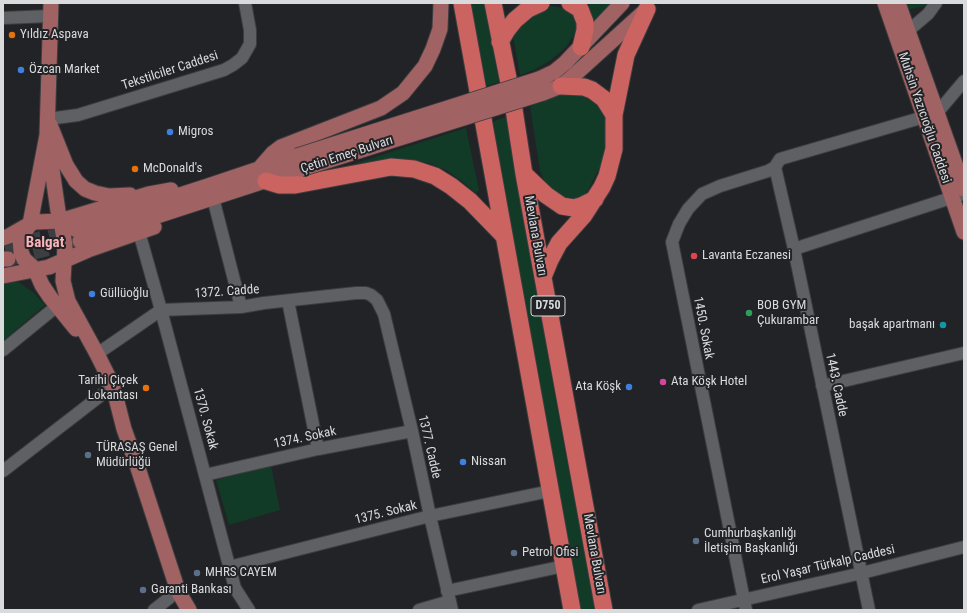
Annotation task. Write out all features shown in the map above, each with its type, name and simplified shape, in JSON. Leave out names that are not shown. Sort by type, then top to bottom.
[{"type":"highway","points":[[462,3],[572,610]]},
{"type":"highway","name":"Mevlana Bulvarı","points":[[493,3],[513,103],[524,174],[604,610]]},
{"type":"highway","points":[[500,42],[506,30],[515,20],[528,9],[541,3]]},
{"type":"highway","points":[[570,3],[580,9],[585,22],[586,30],[581,47]]},
{"type":"highway","points":[[543,277],[559,243],[584,215],[595,199],[607,176],[615,140],[614,115],[626,55],[649,6]]},
{"type":"highway","points":[[561,86],[592,90],[604,99],[614,115]]},
{"type":"highway","points":[[262,175],[279,185],[295,185],[391,167],[414,169],[435,176],[451,186],[470,201],[504,237]]},
{"type":"highway","points":[[524,174],[546,195],[562,206],[574,208],[595,199]]},
{"type":"main road","points":[[262,175],[273,152],[281,147],[380,108],[403,94],[425,66],[433,49],[440,29],[441,3]]},
{"type":"main road","points":[[541,86],[581,47],[622,3]]},
{"type":"main road","name":"Muhsin Yazıcıoğlu Caddesi","points":[[885,3],[930,115],[964,189]]},
{"type":"main road","name":"Muhsin Yazıcıoğlu Caddesi","points":[[898,3],[908,31],[930,115],[958,196],[964,232]]},
{"type":"main road","points":[[541,86],[561,86],[649,6]]},
{"type":"main road","points":[[50,10],[47,135],[30,224],[20,239],[20,252],[24,259],[35,270],[42,285],[57,306],[97,354]]},
{"type":"main road","name":"Çetin Emeç Bulvarı","points":[[77,235],[204,197],[299,162],[541,86]]},
{"type":"main road","points":[[48,119],[66,165],[76,181],[85,189],[109,196],[149,194]]},
{"type":"main road","points":[[47,135],[65,246],[63,281],[68,301],[113,386],[124,429],[178,591],[189,610]]},
{"type":"main road","name":"Çetin Emeç Bulvarı","points":[[4,251],[9,236],[30,224],[41,221],[60,221],[149,194],[175,189],[204,197]]},
{"type":"main road","name":"Çetin Emeç Bulvarı","points":[[3,276],[49,267],[88,250],[172,221],[190,211],[204,197]]},
{"type":"street","name":"Tekstilciler Caddesi","points":[[48,119],[78,115],[224,70],[233,65],[242,58],[250,44],[250,30],[245,3]]},
{"type":"street","points":[[908,31],[922,20],[936,3]]},
{"type":"street","points":[[3,18],[50,10]]},
{"type":"street","points":[[930,115],[964,81]]},
{"type":"street","name":"1450. Sokak","points":[[745,605],[672,242],[679,224],[688,209],[702,194],[720,186],[768,171],[775,167],[780,159],[930,115]]},
{"type":"street","name":"1443. Cadde","points":[[775,167],[794,249],[869,610]]},
{"type":"street","points":[[794,249],[958,196]]},
{"type":"street","points":[[204,197],[241,307]]},
{"type":"street","name":"1370. Sokak","points":[[139,232],[229,568],[235,588],[249,610]]},
{"type":"street","name":"1372. Cadde","points":[[161,310],[241,307],[356,293],[366,293],[371,295]]},
{"type":"street","name":"1377. Cadde","points":[[371,295],[377,300],[384,314],[450,600]]},
{"type":"street","points":[[288,301],[318,449]]},
{"type":"street","points":[[3,350],[57,306]]},
{"type":"street","points":[[97,354],[161,310]]},
{"type":"street","points":[[822,386],[964,353]]},
{"type":"street","points":[[3,471],[113,386]]},
{"type":"street","name":"1374. Sokak","points":[[205,475],[318,449],[412,431]]},
{"type":"street","name":"1375. Sokak","points":[[229,568],[430,516],[550,491]]},
{"type":"street","name":"Erol Yaşar Türkalp Caddesi","points":[[698,610],[745,605],[964,547]]},
{"type":"street","points":[[418,610],[564,566]]},
{"type":"street","points":[[154,610],[178,591]]},
{"type":"green space","points":[[470,3],[485,3],[499,82],[486,86]]},
{"type":"green space","points":[[588,3],[613,3],[594,23]]},
{"type":"green space","points":[[905,3],[927,3],[925,6],[907,10]]},
{"type":"green space","points":[[551,6],[565,8],[576,14],[577,28],[574,35],[566,47],[551,60],[534,70],[520,75],[513,36],[520,26],[542,9]]},
{"type":"green space","points":[[560,92],[594,95],[607,117],[609,134],[603,161],[587,192],[580,199],[574,202],[553,191],[544,181],[540,171],[530,106]]},
{"type":"green space","points":[[506,117],[557,408],[596,610],[581,610],[540,388],[492,122]]},
{"type":"green space","points":[[466,128],[479,190],[476,193],[446,170],[429,163],[411,160],[387,160],[353,164]]},
{"type":"green space","points":[[3,280],[20,283],[34,293],[45,305],[3,341]]},
{"type":"green space","points":[[271,466],[280,510],[229,525],[216,480]]},
{"type":"tunnel","points":[[5,249],[74,229]]},
{"type":"tunnel","points":[[11,258],[77,241]]},
{"type":"place","name":"Yıldız Aspava","points":[[12,35]]},
{"type":"place","name":"Özcan Market","points":[[21,70]]},
{"type":"place","name":"Migros","points":[[170,132]]},
{"type":"place","name":"McDonald's","points":[[135,169]]},
{"type":"place","name":"Lavanta Eczanesi","points":[[694,256]]},
{"type":"place","name":"Güllüoğlu","points":[[92,294]]},
{"type":"place","name":"BOB GYM Çukurambar","points":[[749,313]]},
{"type":"place","name":"başak apartmanı","points":[[943,325]]},
{"type":"place","name":"Ata Köşk Hotel","points":[[663,382]]},
{"type":"place","name":"Ata Köşk","points":[[629,387]]},
{"type":"place","name":"Tarihi Çiçek Lokantası","points":[[146,388]]},
{"type":"place","name":"TÜRASAŞ Genel Müdürlüğü","points":[[88,455]]},
{"type":"place","name":"Nissan","points":[[463,462]]},
{"type":"place","name":"Cumhurbaşkanlığı İletişim Başkanlığı","points":[[696,541]]},
{"type":"place","name":"Petrol Ofisi","points":[[514,553]]},
{"type":"place","name":"MHRS CAYEM","points":[[197,573]]},
{"type":"place","name":"Garanti Bankası","points":[[143,590]]},
{"type":"district","name":"Balgat","points":[[45,243]]}]
